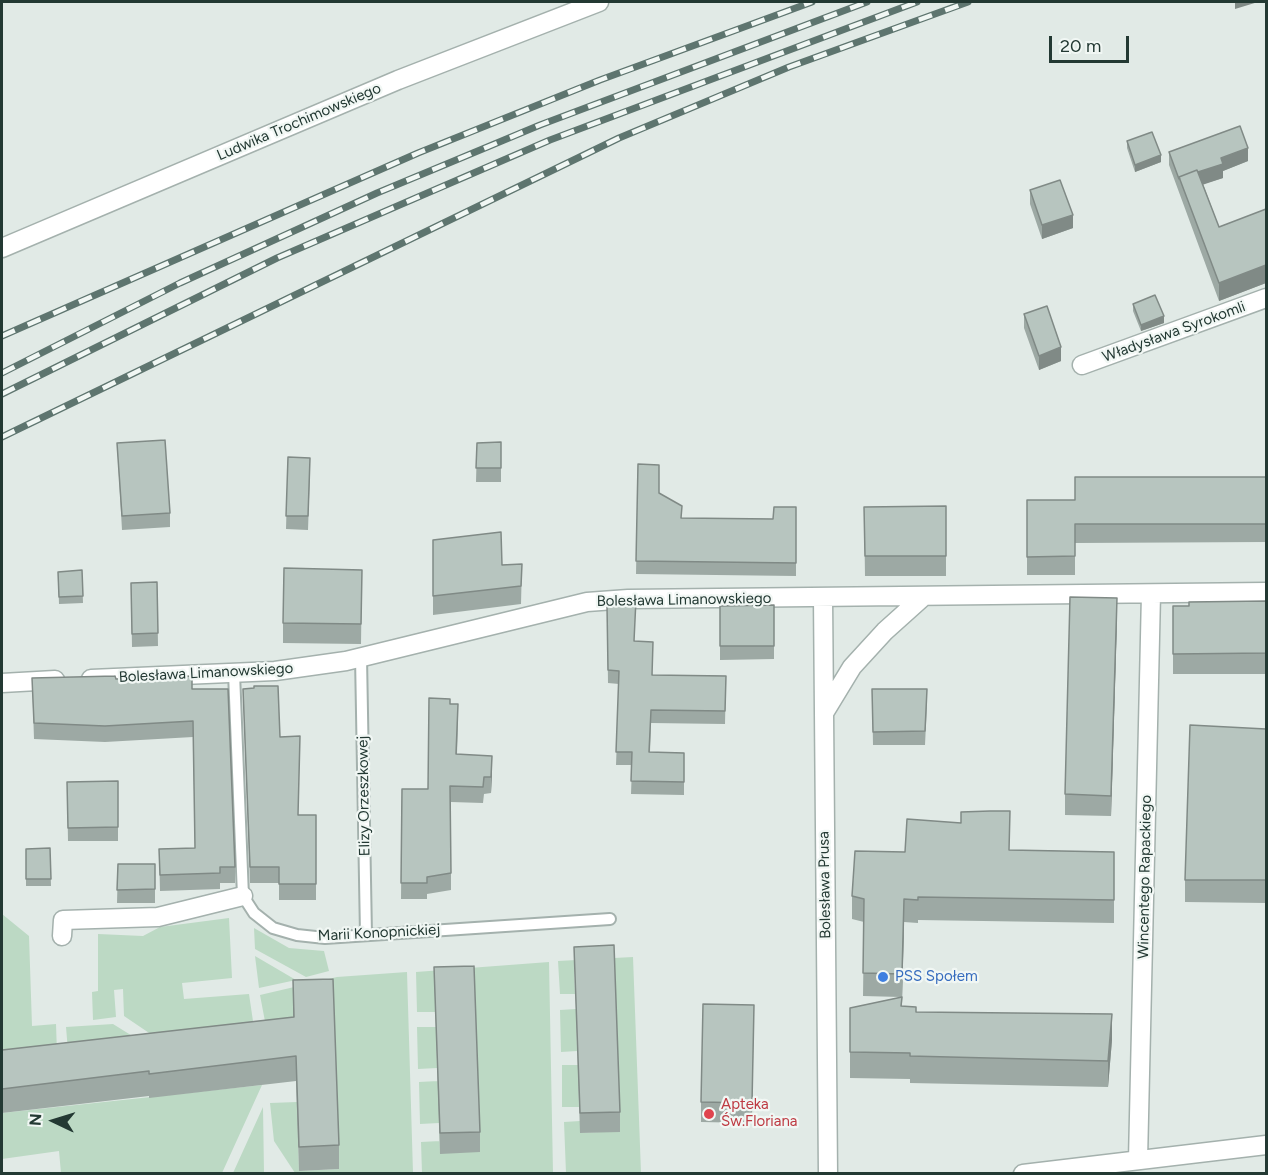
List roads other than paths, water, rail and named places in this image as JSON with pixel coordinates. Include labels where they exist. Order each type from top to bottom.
[{"type":"street","name":"Ludwika Trochimowskiego","points":[[2,248],[399,80],[599,2]]},
{"type":"street","name":"Władysława Syrokomli","points":[[1082,365],[1266,298]]},
{"type":"street","name":"Bolesława Limanowskiego","points":[[2,683],[274,671],[361,657],[587,602],[628,599],[1266,592]]},
{"type":"street","name":"Wincentego Rapackiego","points":[[1138,1160],[1151,594]]},
{"type":"street","points":[[824,713],[852,667],[924,596]]},
{"type":"street","name":"Bolesława Prusa","points":[[823,597],[828,1173]]},
{"type":"street","points":[[62,936],[63,920],[158,917],[243,896]]},
{"type":"street","points":[[1023,1173],[1266,1145]]},
{"type":"lane","name":"Elizy Orzeszkowej","points":[[361,657],[366,935]]},
{"type":"lane","points":[[234,673],[243,896]]},
{"type":"lane","name":"Marii Konopnickiej","points":[[243,896],[254,914],[273,928],[297,935],[325,938],[610,919]]},
{"type":"railway","points":[[2,336],[418,153],[600,80],[812,2]]},
{"type":"railway","points":[[2,373],[180,283],[377,193],[540,125],[867,2]]},
{"type":"railway","points":[[2,394],[277,258],[550,140],[917,2]]},
{"type":"railway","points":[[2,437],[619,138],[789,67],[968,2]]},
{"type":"place","name":"PSS Społem","points":[[883,977]]},
{"type":"place","name":"Apteka Św.Floriana","points":[[709,1114]]}]
